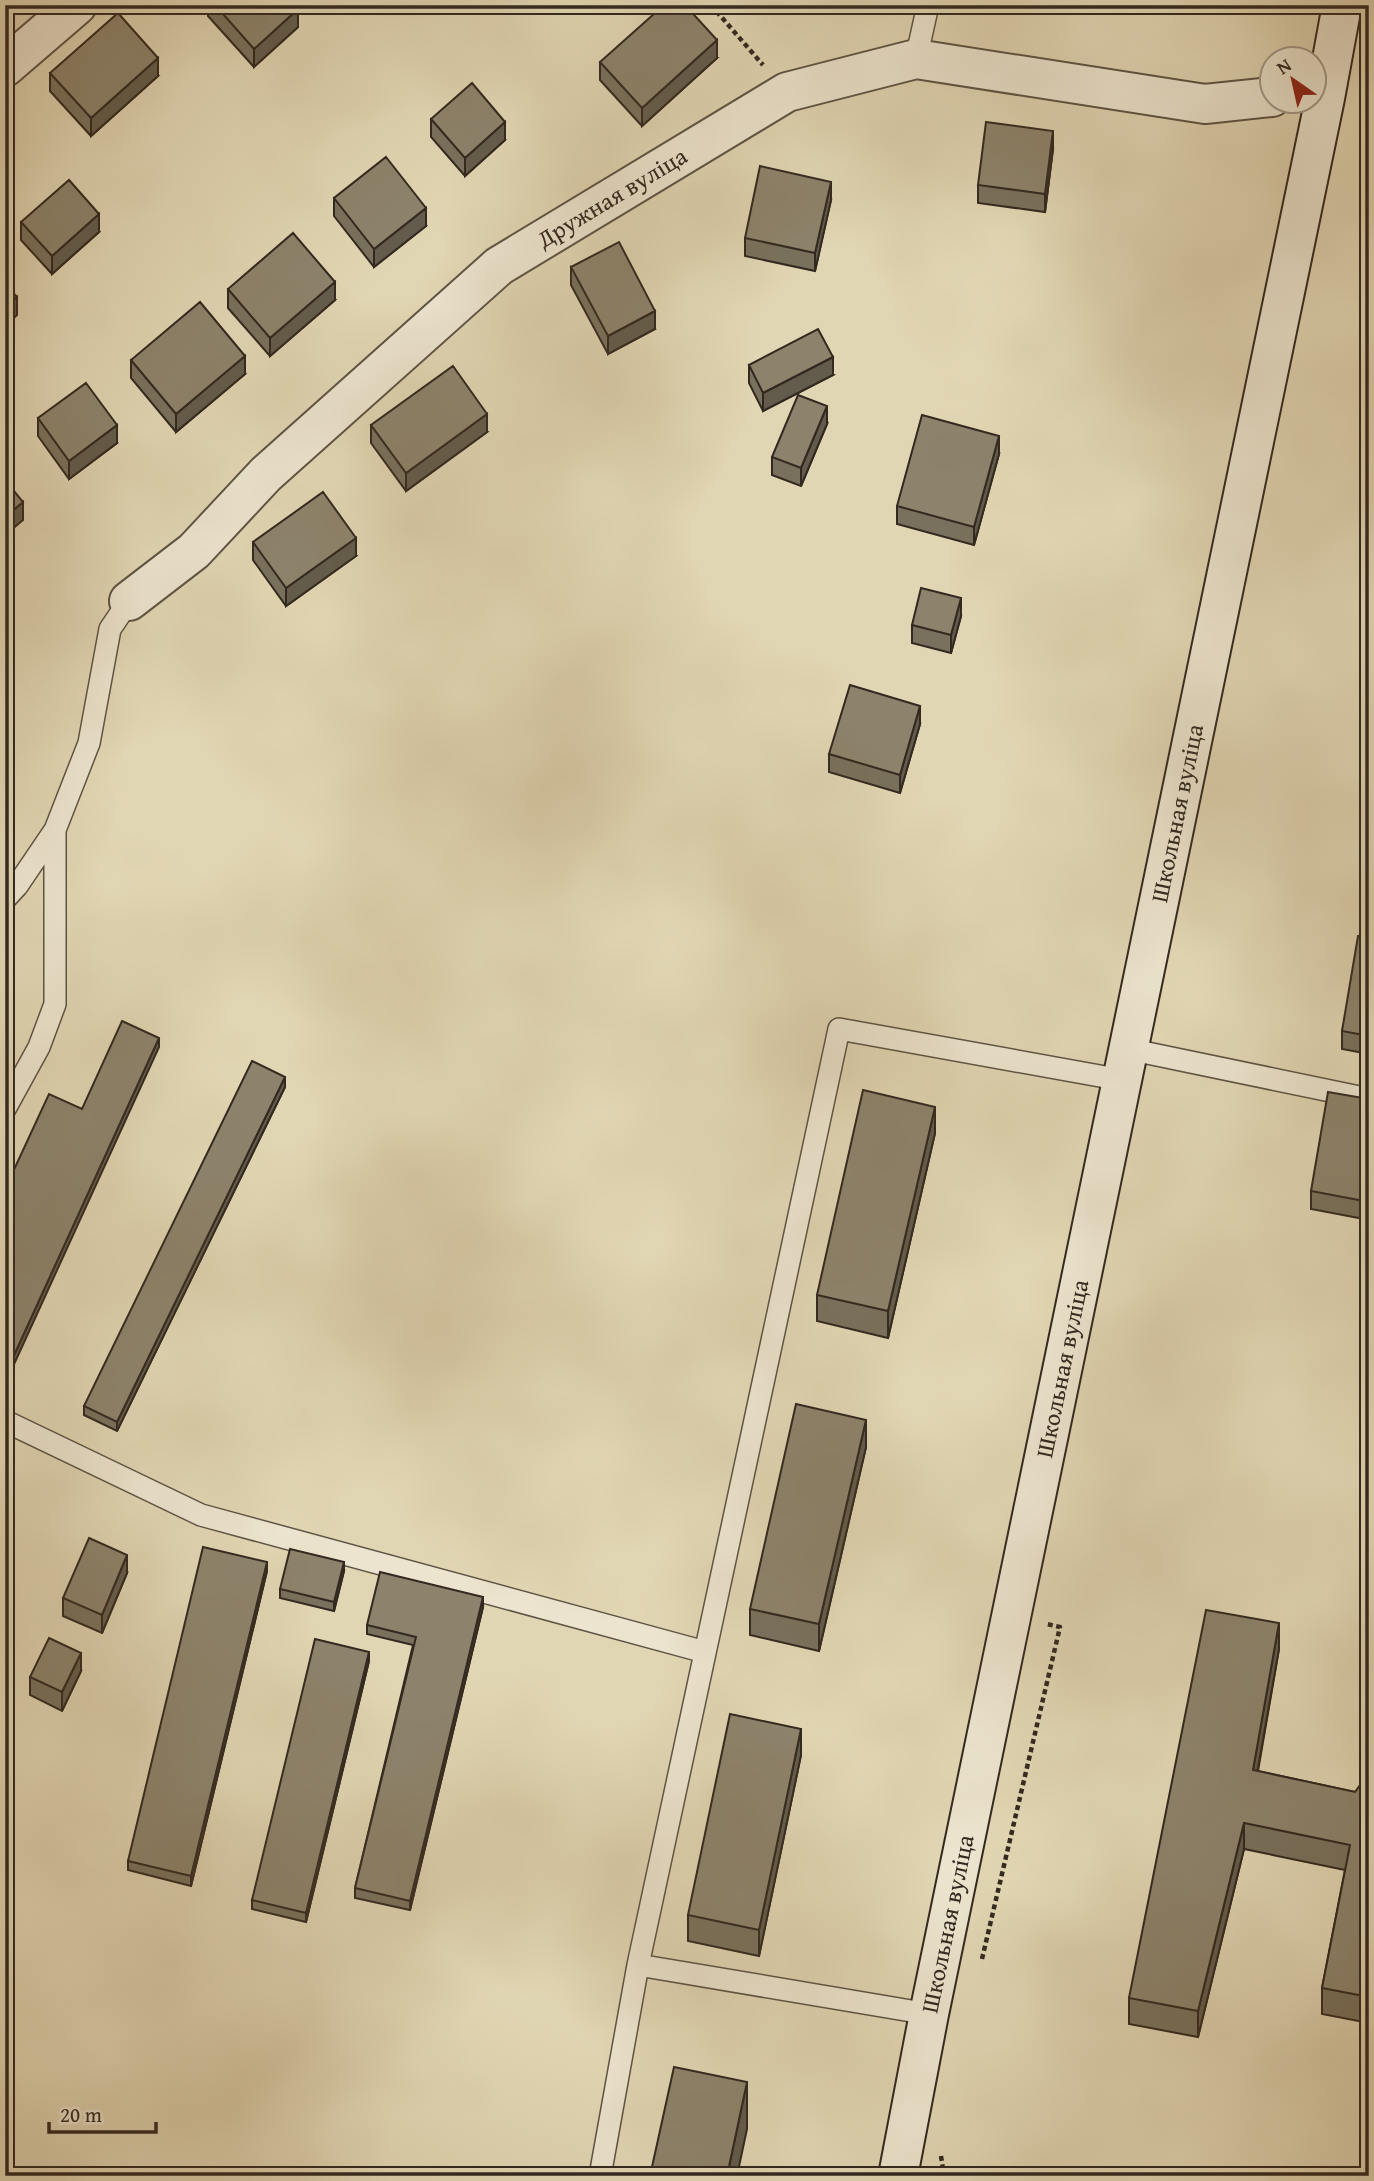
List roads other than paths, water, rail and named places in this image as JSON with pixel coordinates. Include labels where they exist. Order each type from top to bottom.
[{"type":"street","points":[[5,66],[77,5]]},
{"type":"street","name":"Школьная вуліца","points":[[1328,64],[1342,5]]},
{"type":"street","name":"Дружная вуліца","points":[[129,601],[194,551],[266,474],[499,266],[787,92],[916,59],[1205,104],[1258,98]]},
{"type":"street","name":"Школьная вуліца","points":[[898,2176],[929,2014],[1307,182],[1317,116]]},
{"type":"lane","points":[[916,59],[928,5]]},
{"type":"lane","points":[[5,899],[55,830],[89,743],[110,629],[129,601]]},
{"type":"lane","points":[[5,1109],[39,1046],[55,1004],[55,830]]},
{"type":"lane","points":[[600,2176],[638,1965],[839,1029],[1125,1064],[1369,1099]]},
{"type":"lane","points":[[5,1420],[201,1515],[705,1652]]},
{"type":"lane","points":[[638,1965],[929,2014]]}]
